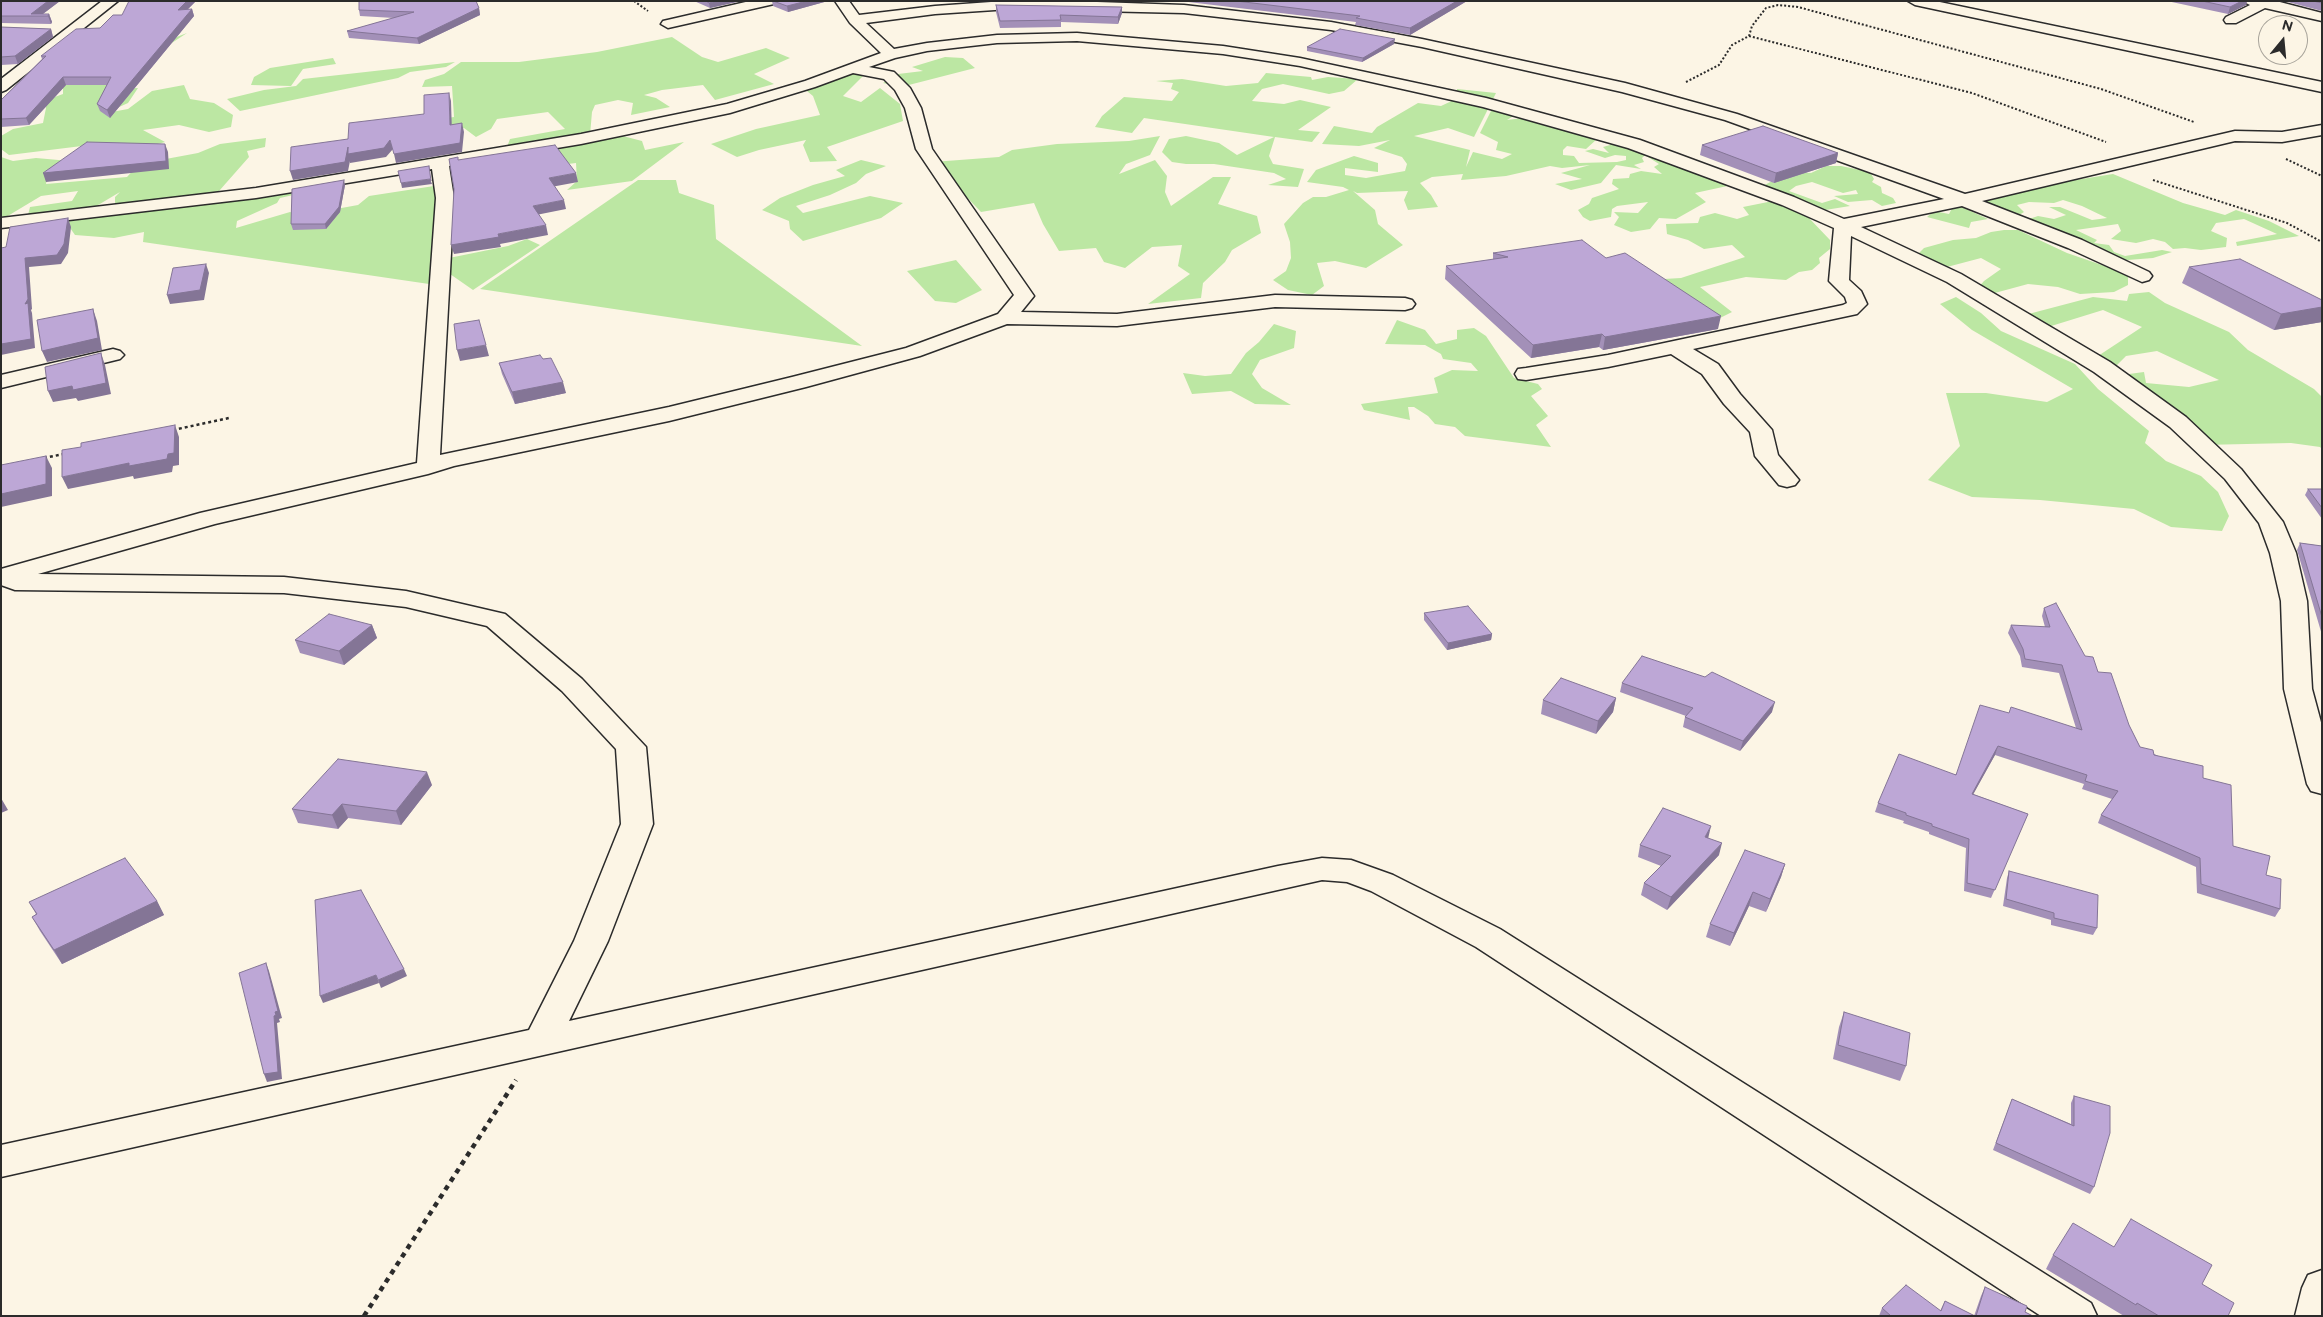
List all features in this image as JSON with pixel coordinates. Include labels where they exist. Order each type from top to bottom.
[{"type":"street","points":[[668,24],[770,1]]},
{"type":"street","points":[[842,1],[855,20],[891,54]]},
{"type":"street","points":[[1914,1],[2322,87]]},
{"type":"street","points":[[2249,1],[2267,3],[2322,17]]},
{"type":"street","points":[[1,87],[110,2],[127,2]]},
{"type":"street","points":[[2231,20],[2267,3]]},
{"type":"street","points":[[855,20],[935,10],[1010,5],[1098,6],[1194,10],[1337,27],[1422,43],[1656,97],[1731,117],[1964,200],[2075,244],[2142,276]]},
{"type":"street","points":[[49,29],[75,30]]},
{"type":"street","points":[[1,223],[256,193],[440,163],[681,120],[769,97],[891,54],[958,43],[1058,36],[1163,43],[1300,62],[1486,103],[1634,144],[1780,198],[1843,225],[1954,278],[2102,368],[2178,422],[2233,474],[2271,522],[2283,554],[2294,601],[2298,690],[2322,784]]},
{"type":"street","points":[[852,69],[889,75],[902,88],[912,108],[924,149],[1024,296],[1005,318]]},
{"type":"street","points":[[1843,225],[1964,200],[2235,136],[2282,137],[2322,130]]},
{"type":"street","points":[[428,467],[445,198],[440,163]]},
{"type":"street","points":[[1526,374],[1674,348],[1850,310],[1857,304],[1854,295],[1840,281],[1843,225]]},
{"type":"street","points":[[1,577],[209,518],[428,467],[448,460],[669,414],[798,382],[913,352],[1005,318],[1116,320],[1274,301],[1405,304]]},
{"type":"street","points":[[1674,348],[1710,369],[1732,399],[1761,430],[1767,456],[1787,480]]},
{"type":"street","points":[[1,382],[113,355]]},
{"type":"street","points":[[1,582],[284,585],[406,599],[496,620],[572,686],[631,747],[637,824],[591,941],[541,1041]]},
{"type":"street","points":[[1,1161],[1278,876],[1322,869],[1351,871],[1382,882],[1488,938],[2076,1316]]},
{"type":"street","points":[[2316,1316],[2322,1288]]},
{"type":"path","points":[[1749,36],[1752,26],[1766,8],[1778,5],[1798,7],[2101,89],[2235,136],[2322,176]]},
{"type":"path","points":[[1656,97],[1719,65],[1732,45],[1749,36],[1972,93],[2146,157]]},
{"type":"path","points":[[2110,165],[2287,223],[2322,242]]},
{"type":"path","points":[[172,431],[229,418]]},
{"type":"path","points":[[39,459],[68,453]]},
{"type":"path","points":[[364,1316],[541,1041]]},
{"type":"green space","points":[[187,33],[155,54],[115,89],[138,88],[128,103],[106,113],[128,109],[152,91],[184,85],[190,99],[214,103],[233,115],[231,127],[209,132],[179,125],[143,130],[165,142],[136,150],[90,145],[9,155],[1,149],[1,136],[13,129],[43,123],[46,108],[45,105],[38,103],[63,94],[63,88],[47,87]]},
{"type":"green space","points":[[672,37],[702,57],[718,62],[766,48],[790,58],[754,74],[774,84],[715,100],[703,85],[662,90],[644,95],[656,98],[670,107],[631,115],[633,103],[618,100],[595,105],[592,112],[590,135],[615,134],[642,141],[645,150],[684,142],[632,181],[567,190],[577,181],[576,163],[519,170],[505,152],[510,139],[565,129],[548,112],[497,119],[491,129],[476,137],[464,128],[411,132],[411,123],[454,117],[452,86],[422,87],[425,80],[444,74],[461,62],[519,62],[597,52]]},
{"type":"green space","points":[[945,57],[963,58],[975,68],[901,87],[883,83],[898,74],[923,71],[912,67]]},
{"type":"green space","points":[[333,58],[336,64],[303,69],[291,86],[251,85],[254,77],[270,68]]},
{"type":"green space","points":[[455,62],[446,67],[410,72],[398,78],[240,111],[227,99],[264,90],[296,86],[303,79]]},
{"type":"green space","points":[[863,71],[864,75],[843,96],[861,102],[880,88],[900,104],[903,121],[827,147],[837,161],[810,162],[803,145],[806,140],[759,150],[737,157],[711,144],[756,129],[820,115],[813,96],[802,87]]},
{"type":"green space","points":[[1266,73],[1311,77],[1312,80],[1328,77],[1358,79],[1344,91],[1329,94],[1283,84],[1262,89],[1252,101],[1284,104],[1300,100],[1331,107],[1298,130],[1320,132],[1312,142],[1275,137],[1269,156],[1273,164],[1304,169],[1298,187],[1268,185],[1286,179],[1274,173],[1214,164],[1172,162],[1162,152],[1169,139],[1186,136],[1219,143],[1237,155],[1274,137],[1144,118],[1132,133],[1095,127],[1102,116],[1124,97],[1172,101],[1179,92],[1171,89],[1173,83],[1156,81],[1182,79],[1226,86],[1258,83]]},
{"type":"green space","points":[[1457,89],[1496,93],[1474,137],[1448,128],[1414,136],[1470,150],[1466,167],[1473,152],[1502,159],[1512,154],[1496,150],[1498,142],[1480,133],[1492,109],[1515,115],[1507,120],[1523,118],[1597,139],[1586,149],[1567,146],[1563,150],[1563,155],[1574,156],[1579,163],[1626,160],[1626,156],[1615,155],[1605,158],[1585,151],[1593,149],[1609,153],[1603,147],[1610,145],[1611,142],[1647,153],[1642,158],[1644,162],[1634,165],[1641,169],[1616,165],[1601,183],[1571,190],[1555,184],[1582,179],[1561,173],[1590,165],[1562,168],[1550,166],[1506,176],[1461,180],[1463,174],[1432,177],[1420,183],[1431,195],[1438,207],[1408,210],[1404,200],[1408,191],[1357,193],[1353,191],[1375,210],[1378,224],[1403,245],[1366,268],[1335,261],[1317,263],[1324,286],[1312,295],[1288,290],[1273,280],[1286,271],[1291,258],[1290,242],[1284,224],[1303,203],[1313,197],[1326,197],[1349,190],[1343,187],[1307,182],[1316,170],[1354,156],[1378,163],[1378,172],[1345,168],[1345,175],[1366,178],[1405,171],[1407,164],[1402,157],[1374,148],[1390,140],[1359,146],[1322,144],[1334,126],[1372,133],[1377,127],[1418,103],[1441,106],[1456,99]]},
{"type":"green space","points":[[1160,136],[1150,155],[1126,164],[1119,174],[1155,160],[1167,176],[1165,192],[1171,206],[1213,177],[1231,177],[1218,204],[1257,216],[1261,233],[1232,250],[1225,262],[1203,283],[1201,298],[1148,304],[1190,274],[1178,266],[1182,245],[1152,247],[1125,268],[1104,262],[1096,248],[1059,251],[1043,224],[1034,203],[981,212],[933,162],[999,157],[1012,150],[1057,144],[1129,141]]},
{"type":"green space","points":[[266,138],[265,147],[247,151],[249,157],[212,199],[115,209],[115,197],[120,192],[83,214],[27,219],[30,207],[72,201],[78,191],[41,196],[1,220],[1,157],[13,161],[36,158],[81,162],[47,178],[46,184],[127,177],[139,164],[198,153],[220,144]]},
{"type":"green space","points":[[1648,157],[1657,157],[1732,185],[1695,193],[1706,202],[1676,219],[1659,218],[1650,229],[1631,232],[1614,225],[1619,217],[1614,212],[1638,213],[1648,202],[1617,206],[1612,209],[1611,217],[1590,221],[1583,217],[1578,210],[1589,204],[1592,198],[1619,189],[1612,184],[1613,179],[1629,178],[1630,174],[1641,171],[1662,174],[1654,167],[1659,164]]},
{"type":"green space","points":[[861,160],[886,166],[866,174],[856,183],[830,195],[796,206],[803,213],[870,196],[903,203],[881,218],[803,241],[790,229],[789,221],[762,210],[780,198],[813,185],[845,176],[836,170]]},
{"type":"green space","points":[[1826,166],[1841,166],[1870,172],[1874,179],[1872,182],[1881,187],[1882,193],[1893,198],[1896,203],[1882,206],[1872,200],[1848,202],[1834,196],[1858,194],[1856,190],[1843,193],[1812,182],[1796,186],[1789,191],[1822,203],[1835,199],[1850,206],[1819,211],[1757,189],[1782,176],[1795,172],[1811,173]]},
{"type":"green space","points":[[2113,174],[2183,203],[2225,215],[2236,210],[2269,221],[2299,236],[2237,246],[2236,242],[2277,234],[2244,219],[2216,223],[2211,231],[2227,238],[2226,247],[2201,250],[2173,249],[2165,242],[2153,239],[2136,243],[2111,239],[2121,231],[2118,224],[2076,230],[2097,240],[2094,243],[2109,245],[2114,252],[2125,256],[2162,250],[2172,252],[2153,258],[2115,261],[2023,221],[2038,216],[2054,219],[2066,215],[2049,207],[2060,207],[2092,220],[2107,218],[2082,206],[2063,200],[2054,203],[2029,202],[2017,205],[2024,212],[2011,220],[1979,203],[1988,194]]},
{"type":"green space","points":[[638,180],[676,180],[679,193],[714,205],[716,239],[862,346],[480,289]]},
{"type":"green space","points":[[333,186],[280,198],[277,203],[237,221],[236,228],[290,212],[303,215],[358,205],[369,196],[434,186],[436,210],[429,284],[143,242],[144,232],[114,238],[75,235],[66,222],[162,206]]},
{"type":"green space","points":[[1944,199],[1988,219],[1971,222],[1969,228],[1927,217],[1934,211],[1949,214],[1952,208],[1939,201]]},
{"type":"green space","points":[[1773,201],[1796,208],[1808,217],[1830,240],[1830,249],[1819,258],[1820,263],[1812,270],[1799,272],[1786,280],[1746,277],[1700,287],[1732,312],[1714,321],[1665,290],[1664,279],[1681,278],[1745,257],[1732,245],[1704,249],[1688,240],[1667,234],[1666,224],[1698,223],[1700,217],[1715,213],[1737,219],[1749,215],[1743,207]]},
{"type":"green space","points":[[2018,230],[2067,253],[2128,274],[2128,285],[2114,292],[2080,294],[2058,287],[2028,284],[1991,294],[1978,288],[1984,281],[2001,269],[1981,258],[1947,267],[1917,255],[1924,248],[1953,240],[1976,238],[1991,232]]},
{"type":"green space","points":[[527,239],[540,245],[473,290],[450,274],[449,258],[508,246]]},
{"type":"green space","points":[[956,260],[982,290],[956,303],[935,301],[907,271]]},
{"type":"green space","points":[[2149,292],[2165,303],[2229,332],[2248,350],[2314,389],[2322,397],[2322,449],[2320,447],[2291,443],[2202,445],[2114,376],[2144,372],[2146,383],[2189,387],[2219,380],[2157,351],[2126,356],[2116,366],[2102,367],[2098,356],[2142,327],[2103,310],[2048,327],[2017,317],[2093,297],[2127,301],[2129,294]]},
{"type":"green space","points":[[1956,297],[1981,313],[2001,331],[2075,364],[2098,389],[2149,431],[2145,443],[2166,461],[2201,476],[2218,492],[2229,516],[2222,531],[2171,527],[2134,509],[2040,500],[1972,497],[1928,480],[1960,446],[1946,393],[1986,393],[2047,402],[2073,389],[1972,330],[1940,304]]},
{"type":"green space","points":[[1397,320],[1425,330],[1436,344],[1457,339],[1457,330],[1474,328],[1486,336],[1514,378],[1538,384],[1542,389],[1531,396],[1548,416],[1536,425],[1551,447],[1465,436],[1455,427],[1435,424],[1428,416],[1414,407],[1408,407],[1410,420],[1364,410],[1361,404],[1438,393],[1434,378],[1452,370],[1478,371],[1471,363],[1443,359],[1441,354],[1425,345],[1385,344]]},
{"type":"green space","points":[[1274,324],[1296,331],[1294,348],[1260,360],[1252,374],[1262,388],[1291,405],[1255,404],[1231,391],[1192,394],[1183,373],[1205,376],[1231,374],[1246,353],[1259,342]]},
{"type":"building","points":[[1,1],[48,1],[31,14],[49,14],[48,16],[1,16]]},
{"type":"building","points":[[129,1],[187,1],[178,10],[192,9],[107,110],[97,104],[111,77],[63,77],[26,118],[1,119],[1,100],[46,56],[41,56],[76,29],[100,28],[113,15],[122,15]]},
{"type":"building","points":[[359,1],[476,1],[479,8],[417,38],[347,31],[414,12],[359,10]]},
{"type":"building","points":[[773,1],[807,1],[787,6]]},
{"type":"building","points":[[1236,1],[1457,1],[1410,28],[1356,18],[1360,16]]},
{"type":"building","points":[[2202,1],[2242,1],[2230,7]]},
{"type":"building","points":[[996,5],[1122,7],[1118,17],[1060,15],[1061,20],[1000,21]]},
{"type":"building","points":[[1,27],[51,29],[15,56],[1,57]]},
{"type":"building","points":[[1340,29],[1395,39],[1363,58],[1307,47]]},
{"type":"building","points":[[449,93],[450,125],[462,123],[460,143],[394,154],[390,140],[384,148],[348,154],[348,147],[345,162],[290,171],[291,147],[348,139],[349,123],[424,114],[424,95]]},
{"type":"building","points":[[1763,126],[1838,153],[1776,173],[1702,145]]},
{"type":"building","points":[[87,142],[165,144],[166,161],[43,173]]},
{"type":"building","points":[[555,145],[576,173],[549,178],[564,200],[533,206],[546,225],[498,234],[499,237],[451,245],[454,189],[449,159],[458,157],[458,160]]},
{"type":"building","points":[[429,166],[431,181],[430,179],[401,183],[398,171]]},
{"type":"building","points":[[344,180],[339,207],[325,224],[291,224],[292,189]]},
{"type":"building","points":[[68,218],[64,244],[57,255],[25,258],[28,299],[25,304],[28,303],[31,339],[1,344],[1,248],[6,247],[10,227]]},
{"type":"building","points":[[1582,240],[1606,258],[1625,253],[1721,316],[1605,337],[1602,334],[1533,345],[1446,266],[1508,257],[1493,253]]},
{"type":"building","points":[[2240,259],[2322,300],[2322,307],[2281,314],[2189,267]]},
{"type":"building","points":[[206,264],[200,290],[167,295],[173,268]]},
{"type":"building","points":[[93,309],[98,338],[42,351],[37,320]]},
{"type":"building","points":[[479,320],[486,345],[457,350],[454,324]]},
{"type":"building","points":[[101,353],[106,383],[73,390],[72,386],[48,391],[45,367]]},
{"type":"building","points":[[540,355],[543,359],[551,358],[563,382],[512,392],[499,363]]},
{"type":"building","points":[[175,425],[174,453],[168,454],[167,459],[129,466],[129,463],[62,477],[62,450],[81,447],[81,443]]},
{"type":"building","points":[[46,456],[46,484],[1,494],[1,465]]},
{"type":"building","points":[[2308,489],[2322,489],[2322,508]]},
{"type":"building","points":[[2300,543],[2322,546],[2322,617]]},
{"type":"building","points":[[2056,603],[2085,656],[2093,657],[2098,672],[2111,673],[2129,725],[2140,747],[2153,750],[2154,755],[2203,766],[2203,778],[2231,785],[2233,846],[2270,856],[2266,875],[2281,879],[2280,909],[2201,884],[2200,858],[2101,815],[2118,791],[2085,781],[2087,775],[1998,746],[1972,794],[2028,814],[1995,890],[1967,883],[1969,839],[1932,826],[1932,824],[1878,803],[1899,754],[1956,775],[1980,705],[2009,713],[2011,707],[2082,730],[2062,665],[2025,659],[2023,649],[2011,625],[2050,627],[2044,608]]},
{"type":"building","points":[[1468,606],[1492,634],[1448,643],[1424,613]]},
{"type":"building","points":[[329,614],[372,625],[339,651],[295,640]]},
{"type":"building","points":[[1642,656],[1705,677],[1712,672],[1775,702],[1743,741],[1685,717],[1693,708],[1622,683]]},
{"type":"building","points":[[1561,678],[1616,698],[1598,721],[1543,700]]},
{"type":"building","points":[[338,759],[427,772],[396,811],[342,804],[332,815],[292,809]]},
{"type":"building","points":[[1663,808],[1711,826],[1705,837],[1722,843],[1671,897],[1644,883],[1671,856],[1640,845]]},
{"type":"building","points":[[1745,850],[1785,864],[1770,899],[1753,892],[1734,933],[1710,924]]},
{"type":"building","points":[[125,858],[157,901],[54,950],[32,917],[37,914],[29,902]]},
{"type":"building","points":[[2009,871],[2098,895],[2097,928],[2054,918],[2054,913],[2006,899]]},
{"type":"building","points":[[361,890],[404,969],[378,980],[376,975],[320,996],[315,900]]},
{"type":"building","points":[[266,963],[278,1011],[275,1012],[276,1015],[274,1016],[278,1072],[264,1074],[239,973]]},
{"type":"building","points":[[1844,1012],[1910,1033],[1906,1066],[1838,1045]]},
{"type":"building","points":[[2074,1096],[2110,1106],[2110,1133],[2094,1187],[1996,1143],[2012,1099],[2074,1126]]},
{"type":"building","points":[[2131,1219],[2212,1265],[2202,1284],[2234,1303],[2228,1316],[2159,1316],[2137,1303],[2136,1305],[2053,1255],[2073,1223],[2114,1247]]},
{"type":"building","points":[[1906,1285],[1941,1311],[1945,1301],[1975,1316],[1891,1316],[1882,1308]]},
{"type":"building","points":[[1985,1287],[2027,1306],[2025,1312],[2033,1316],[1976,1316]]}]
